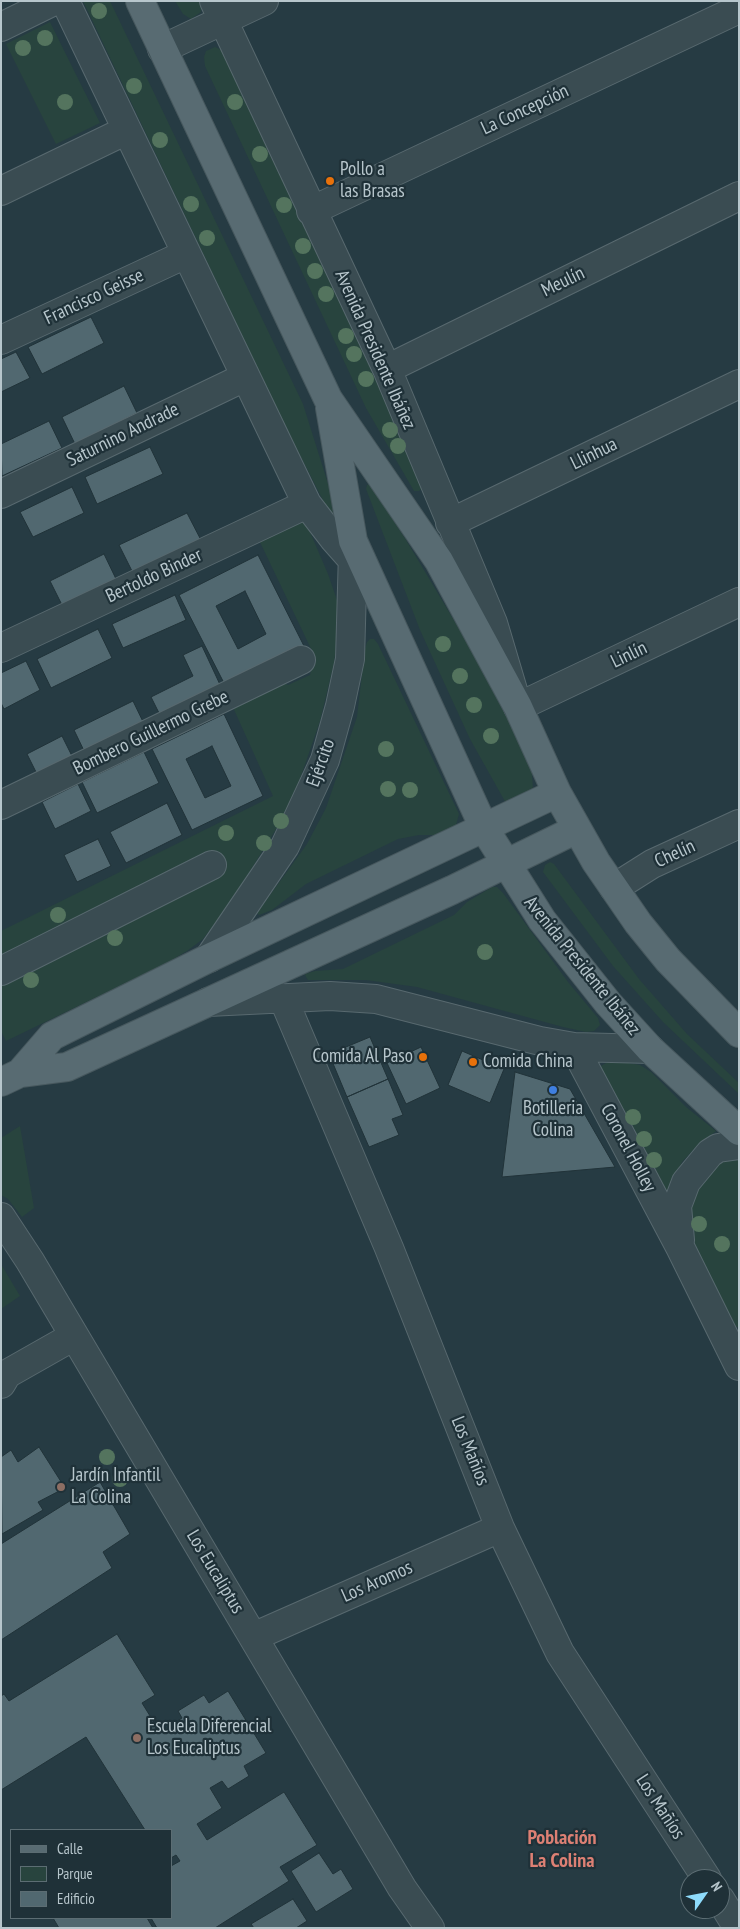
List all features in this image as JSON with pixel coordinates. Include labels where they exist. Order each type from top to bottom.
[{"type":"main road","name":"Avenida Presidente Ibáñez","points":[[140,1],[328,399],[439,561],[518,707],[557,793],[577,829],[614,888],[668,960],[702,998],[739,1033]]},
{"type":"main road","name":"Avenida Presidente Ibáñez","points":[[328,399],[353,551],[374,583],[484,828],[563,948],[650,1049],[739,1131]]},
{"type":"main road","name":"Ejército","points":[[11,1077],[52,1036],[209,958],[557,793]]},
{"type":"main road","name":"Ejército","points":[[11,1077],[67,1067],[506,864],[577,829]]},
{"type":"street","points":[[1,26],[54,1]]},
{"type":"street","name":"Avenida Presidente Ibáñez","points":[[65,1],[307,504],[353,551]]},
{"type":"street","points":[[162,50],[219,11],[264,1]]},
{"type":"street","name":"La Concepción","points":[[311,211],[739,9]]},
{"type":"street","name":"Avenida Presidente Ibáñez","points":[[219,11],[311,211],[387,369],[450,524],[493,623],[518,707]]},
{"type":"street","points":[[1,191],[127,130]]},
{"type":"street","name":"Meulín","points":[[387,369],[739,196]]},
{"type":"street","name":"Francisco Geisse","points":[[1,340],[186,254]]},
{"type":"street","name":"Saturnino Andrade","points":[[1,494],[245,377]]},
{"type":"street","name":"Llinhua","points":[[450,524],[739,384]]},
{"type":"street","name":"Bertoldo Binder","points":[[1,648],[307,504]]},
{"type":"street","name":"Ejército","points":[[209,958],[285,846],[325,760],[340,706],[350,659],[353,551]]},
{"type":"street","name":"Linlín","points":[[518,707],[739,602]]},
{"type":"street","name":"Bombero Guillermo Grebe","points":[[1,805],[301,660]]},
{"type":"street","name":"Chelín","points":[[614,888],[652,864],[739,824]]},
{"type":"street","points":[[1,971],[212,865]]},
{"type":"street","name":"Ejército","points":[[204,1002],[330,996],[376,999],[540,1041],[574,1047],[650,1049]]},
{"type":"street","name":"Los Mañíos","points":[[283,998],[390,1248],[500,1528],[560,1653],[700,1869]]},
{"type":"street","name":"Coronel Holley","points":[[574,1047],[681,1249],[739,1366]]},
{"type":"street","name":"Coronel Holley","points":[[681,1249],[678,1206],[686,1182],[710,1153],[718,1148],[739,1145]]},
{"type":"street","name":"Los Eucaliptus","points":[[1,1217],[10,1228],[402,1888],[430,1928]]},
{"type":"street","points":[[1,1384],[7,1374],[74,1336]]},
{"type":"street","name":"Los Aromos","points":[[254,1637],[500,1528]]},
{"type":"street","points":[[730,1915],[738,1928]]},
{"type":"green space","points":[[83,1],[110,1],[303,404],[335,506],[335,517],[331,516],[284,424]]},
{"type":"green space","points":[[175,1],[200,1],[201,12],[191,19],[183,14]]},
{"type":"green space","points":[[50,22],[100,123],[56,144],[6,44]]},
{"type":"green space","points":[[215,47],[224,51],[397,420],[423,487],[419,491],[414,491],[366,408],[205,66],[204,57],[206,51]]},
{"type":"green space","points":[[370,484],[470,647],[528,758],[532,772],[533,791],[507,805],[470,739],[420,630],[366,489],[367,485]]},
{"type":"green space","points":[[304,518],[338,603],[338,632],[334,663],[320,721],[300,779],[283,818],[227,908],[203,939],[165,964],[6,1041],[1,1031],[1,931],[273,796],[231,703],[276,679],[288,685],[310,675],[314,655],[259,540]]},
{"type":"green space","points":[[370,639],[374,639],[378,644],[459,814],[456,825],[437,835],[419,835],[398,839],[306,884],[272,910],[259,915],[257,913],[307,844],[326,808],[357,717],[365,649]]},
{"type":"green space","points":[[550,862],[554,864],[639,979],[687,1034],[739,1083],[739,1094],[663,1022],[613,966],[543,872],[545,865]]},
{"type":"green space","points":[[492,887],[497,887],[503,893],[568,982],[598,1018],[600,1025],[594,1031],[586,1032],[563,1027],[417,987],[366,980],[308,980],[306,977],[305,974],[315,971],[343,969],[454,915],[467,902]]},
{"type":"green space","points":[[611,1060],[640,1065],[651,1072],[686,1107],[716,1131],[696,1147],[682,1162],[666,1194],[601,1071],[601,1066]]},
{"type":"green space","points":[[20,1126],[34,1208],[22,1217],[8,1199],[1,1195],[1,1138]]},
{"type":"green space","points":[[739,1155],[739,1327],[736,1327],[684,1225],[687,1205],[712,1161]]},
{"type":"green space","points":[[1,1264],[20,1296],[1,1309]]},
{"type":"building","points":[[91,317],[104,343],[42,374],[28,347]]},
{"type":"building","points":[[16,352],[30,378],[1,392],[1,359]]},
{"type":"building","points":[[124,386],[137,413],[75,444],[62,417]]},
{"type":"building","points":[[49,421],[62,448],[2,476],[1,444]]},
{"type":"building","points":[[150,447],[163,474],[97,504],[85,477]]},
{"type":"building","points":[[72,487],[84,513],[33,537],[20,512]]},
{"type":"building","points":[[187,513],[202,542],[134,575],[119,545]]},
{"type":"building","points":[[104,554],[117,581],[63,607],[50,581]]},
{"type":"building","points":[[258,555],[304,646],[225,685],[179,595]],"holes":[[[245,591],[266,634],[238,649],[216,606]]]},
{"type":"building","points":[[175,595],[186,620],[123,648],[112,624]]},
{"type":"building","points":[[98,629],[112,658],[51,688],[37,659]]},
{"type":"building","points":[[202,646],[223,691],[163,721],[151,697],[193,676],[183,655]]},
{"type":"building","points":[[26,661],[40,690],[4,709],[1,703],[1,673]]},
{"type":"building","points":[[133,701],[147,730],[88,759],[74,730]]},
{"type":"building","points":[[224,714],[263,796],[192,830],[152,749]],"holes":[[[212,746],[231,786],[205,798],[186,759]]]},
{"type":"building","points":[[62,736],[75,762],[40,780],[27,754]]},
{"type":"building","points":[[144,752],[159,783],[97,813],[82,782]]},
{"type":"building","points":[[78,784],[91,811],[55,829],[42,802]]},
{"type":"building","points":[[167,803],[182,835],[126,863],[110,832]]},
{"type":"building","points":[[98,839],[111,866],[77,882],[64,855]]},
{"type":"building","points":[[370,1037],[388,1079],[347,1097],[329,1054]]},
{"type":"building","points":[[421,1047],[440,1088],[406,1104],[387,1063]]},
{"type":"building","points":[[462,1051],[504,1069],[490,1103],[448,1085]]},
{"type":"building","points":[[515,1072],[570,1089],[615,1167],[502,1177]]},
{"type":"building","points":[[388,1079],[403,1115],[392,1119],[399,1135],[369,1147],[347,1097]]},
{"type":"building","points":[[39,1447],[65,1488],[38,1502],[43,1510],[2,1534],[1,1457],[11,1450],[18,1462]]},
{"type":"building","points":[[100,1482],[130,1534],[103,1552],[112,1568],[1,1640],[1,1544]]},
{"type":"building","points":[[117,1634],[155,1695],[142,1703],[160,1732],[182,1718],[178,1711],[204,1695],[209,1703],[228,1691],[266,1753],[244,1766],[249,1776],[228,1789],[222,1781],[210,1788],[222,1808],[197,1824],[207,1840],[284,1792],[317,1845],[280,1867],[289,1881],[215,1928],[157,1928],[152,1919],[172,1919],[172,1865],[180,1861],[176,1855],[172,1857],[172,1829],[144,1829],[86,1737],[1,1790],[1,1696],[4,1694],[9,1701]]},
{"type":"building","points":[[319,1853],[333,1874],[341,1869],[353,1889],[316,1912],[291,1871]]},
{"type":"building","points":[[293,1899],[307,1921],[296,1928],[254,1928],[251,1924]]},
{"type":"building","points":[[54,1919],[148,1919],[153,1928],[59,1928]]},
{"type":"place","name":"Pollo a las Brasas","points":[[330,181]]},
{"type":"place","name":"Comida Al Paso","points":[[423,1057]]},
{"type":"place","name":"Comida China","points":[[473,1062]]},
{"type":"place","name":"Botilleria Colina","points":[[553,1090]]},
{"type":"place","name":"Jardín Infantil La Colina","points":[[61,1487]]},
{"type":"place","name":"Escuela Diferencial Los Eucaliptus","points":[[137,1738]]},
{"type":"district","name":"Población La Colina","points":[[562,1850]]}]
